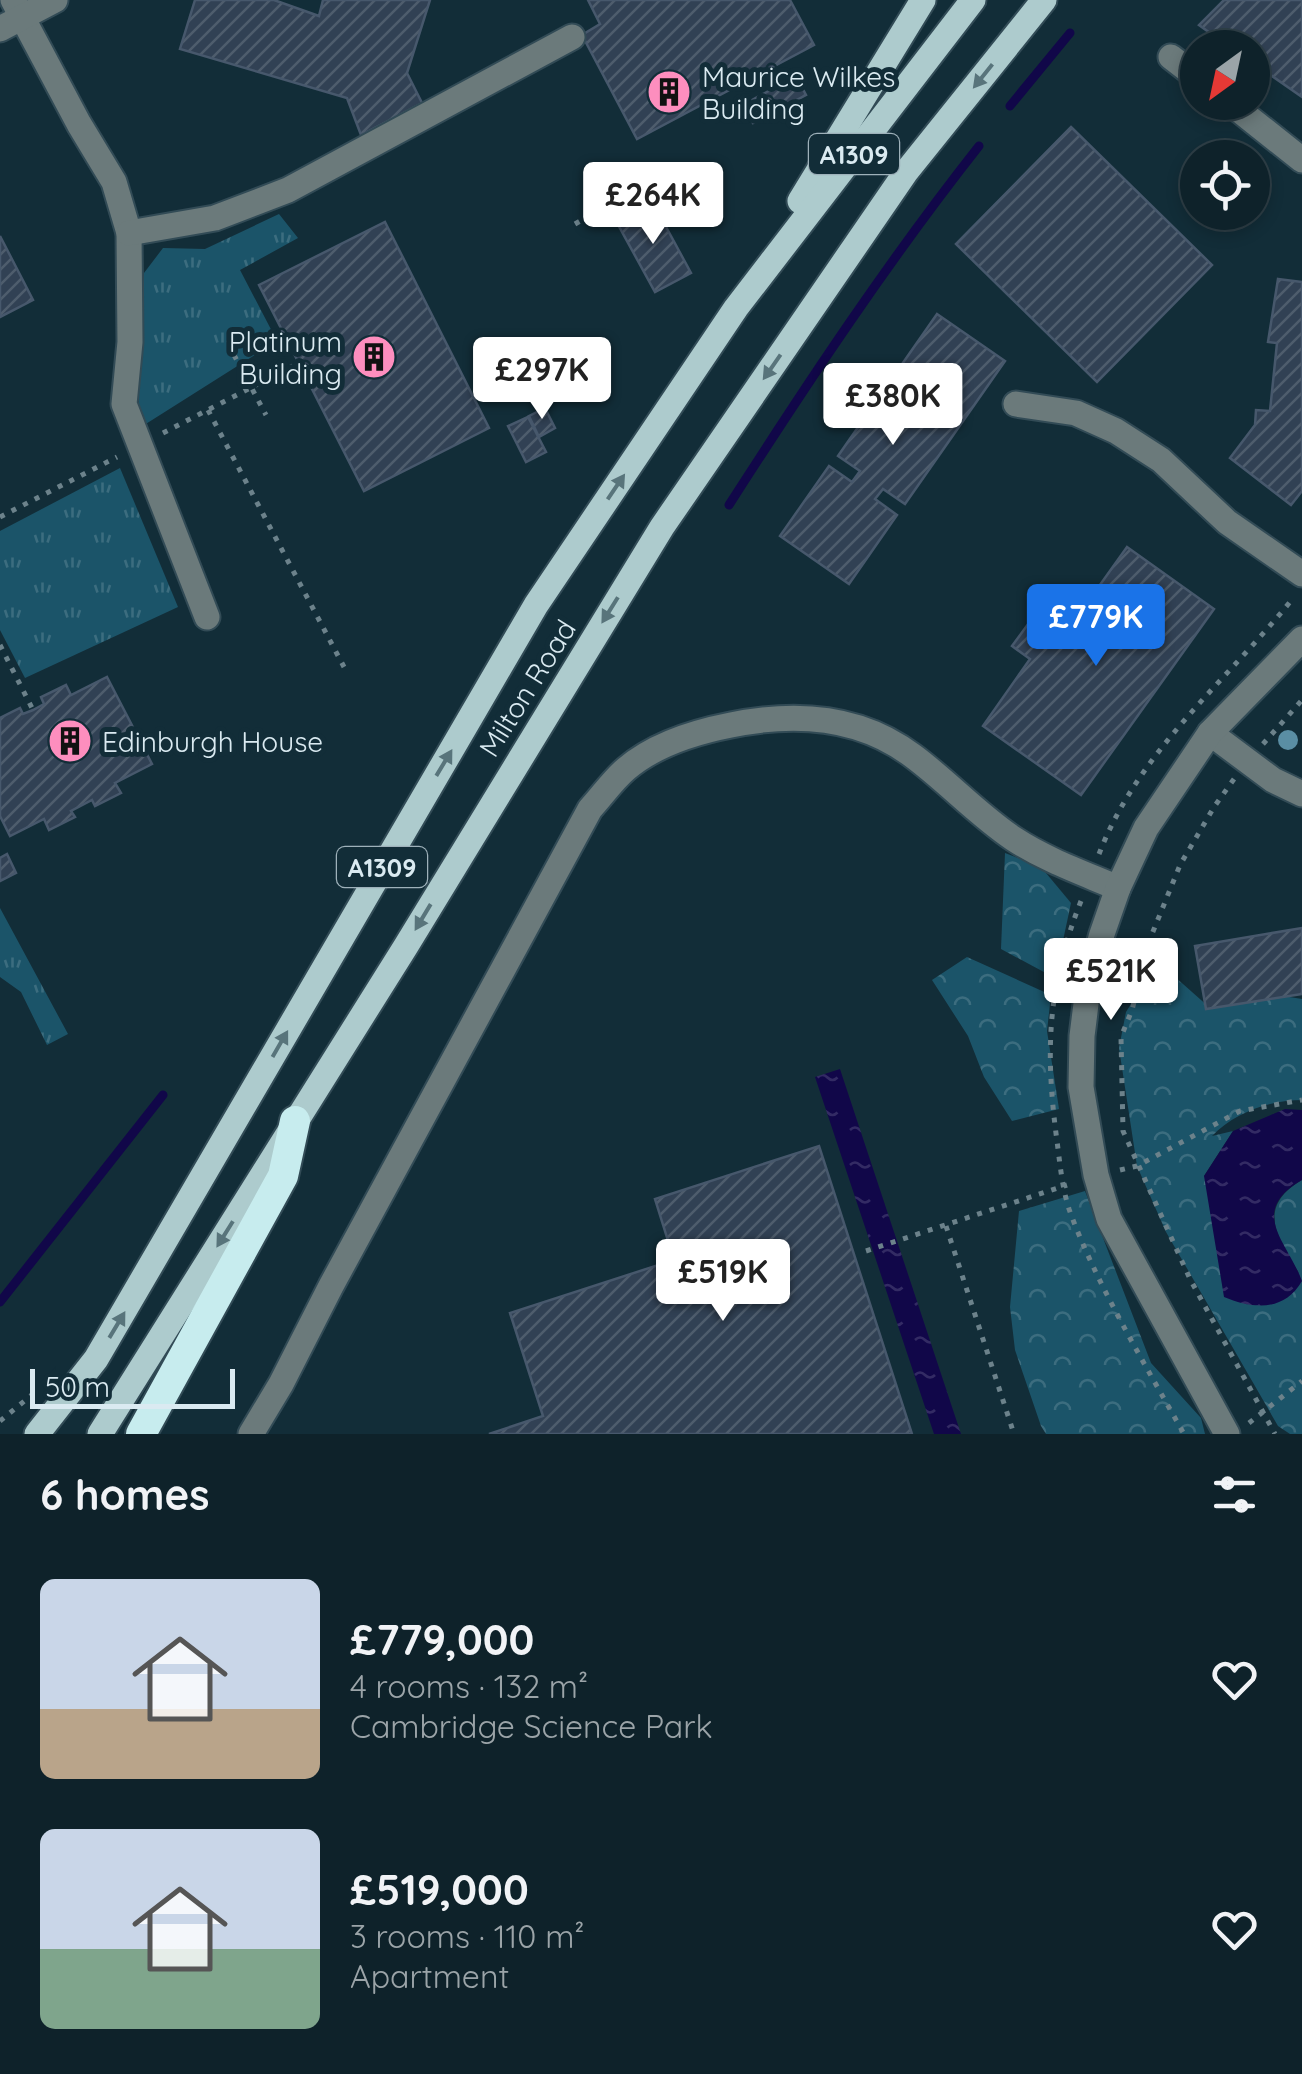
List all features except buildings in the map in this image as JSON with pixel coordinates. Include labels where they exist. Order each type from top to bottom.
[{"type":"highway","points":[[141,1434],[283,1176],[295,1122]]},
{"type":"main road","name":"A1309","points":[[736,308],[923,0]]},
{"type":"main road","name":"Milton Road","points":[[36,1434],[96,1359],[536,606],[736,308],[973,0]]},
{"type":"main road","name":"Milton Road","points":[[100,1434],[662,526],[906,172],[1044,0]]},
{"type":"street","points":[[55,0],[12,16],[114,182],[129,233],[130,342],[124,404],[207,617]]},
{"type":"street","points":[[129,233],[216,218],[288,190],[572,36]]},
{"type":"street","points":[[1171,57],[1180,64]]},
{"type":"street","points":[[1246,120],[1273,150],[1302,160]]},
{"type":"street","points":[[1016,404],[1076,413],[1116,431],[1160,460],[1227,522],[1302,574]]},
{"type":"street","points":[[1227,1434],[1109,1219],[1096,1175],[1081,1088],[1082,1036],[1090,980],[1118,888],[1146,828],[1210,733],[1302,639]]},
{"type":"street","points":[[250,1434],[281,1384],[574,837],[590,810],[626,769],[680,739],[710,729],[774,716],[838,722],[911,754],[1011,837],[1118,888]]},
{"type":"street","points":[[1210,733],[1247,762],[1302,794]]},
{"type":"path","points":[[575,224],[624,195]]},
{"type":"path","points":[[234,355],[266,415]]},
{"type":"path","points":[[208,410],[344,668]]},
{"type":"path","points":[[1184,1434],[1081,1239],[1064,1186],[1049,1080],[1048,1037],[1059,968],[1104,842],[1143,774],[1176,729],[1302,587]]},
{"type":"path","points":[[0,646],[33,710]]},
{"type":"path","points":[[1275,1434],[1190,1280],[1123,1131],[1121,1038],[1150,939],[1180,864],[1247,762],[1302,700]]},
{"type":"path","points":[[866,1251],[1096,1175],[1138,1166],[1240,1111],[1302,1100]]},
{"type":"path","points":[[946,1226],[1014,1434]]},
{"type":"path","points":[[1236,1434],[1302,1381]]},
{"type":"green space","points":[[279,214],[298,238],[240,270],[277,341],[141,427],[137,383],[144,273],[163,248],[205,249]]},
{"type":"green space","points":[[120,468],[178,607],[25,678],[0,630],[0,531]]},
{"type":"green space","points":[[1005,853],[1041,867],[1071,903],[1055,978],[1001,949]]},
{"type":"green space","points":[[0,908],[68,1034],[47,1045],[21,992],[0,977]]},
{"type":"green space","points":[[967,957],[1051,995],[1047,1031],[1059,1109],[1012,1121],[984,1077],[968,1036],[932,980]]},
{"type":"green space","points":[[1148,976],[1174,976],[1210,1008],[1283,996],[1302,999],[1302,1100],[1253,1109],[1221,1128],[1212,1136],[1233,1131],[1204,1176],[1299,1273],[1278,1235],[1275,1212],[1288,1190],[1302,1180],[1302,1434],[1290,1434],[1278,1426],[1166,1232],[1137,1166],[1119,1048],[1126,1012]]},
{"type":"green space","points":[[1085,1191],[1151,1363],[1201,1418],[1205,1434],[1046,1434],[1041,1426],[1015,1350],[1010,1307],[1019,1211]]},
{"type":"water","points":[[840,1069],[961,1434],[934,1434],[815,1077]]},
{"type":"water","points":[[1285,1109],[1302,1110],[1302,1180],[1286,1192],[1274,1216],[1281,1240],[1302,1281],[1277,1303],[1246,1304],[1224,1297],[1204,1176],[1233,1131]]},
{"type":"waterway","points":[[1010,106],[1070,33]]},
{"type":"waterway","points":[[729,505],[850,322],[979,146]]},
{"type":"waterway","points":[[0,1302],[163,1095]]},
{"type":"place","name":"Maurice Wilkes Building","points":[[669,92]]},
{"type":"place","name":"Platinum Building","points":[[374,357]]},
{"type":"place","name":"Edinburgh House","points":[[70,741]]}]
